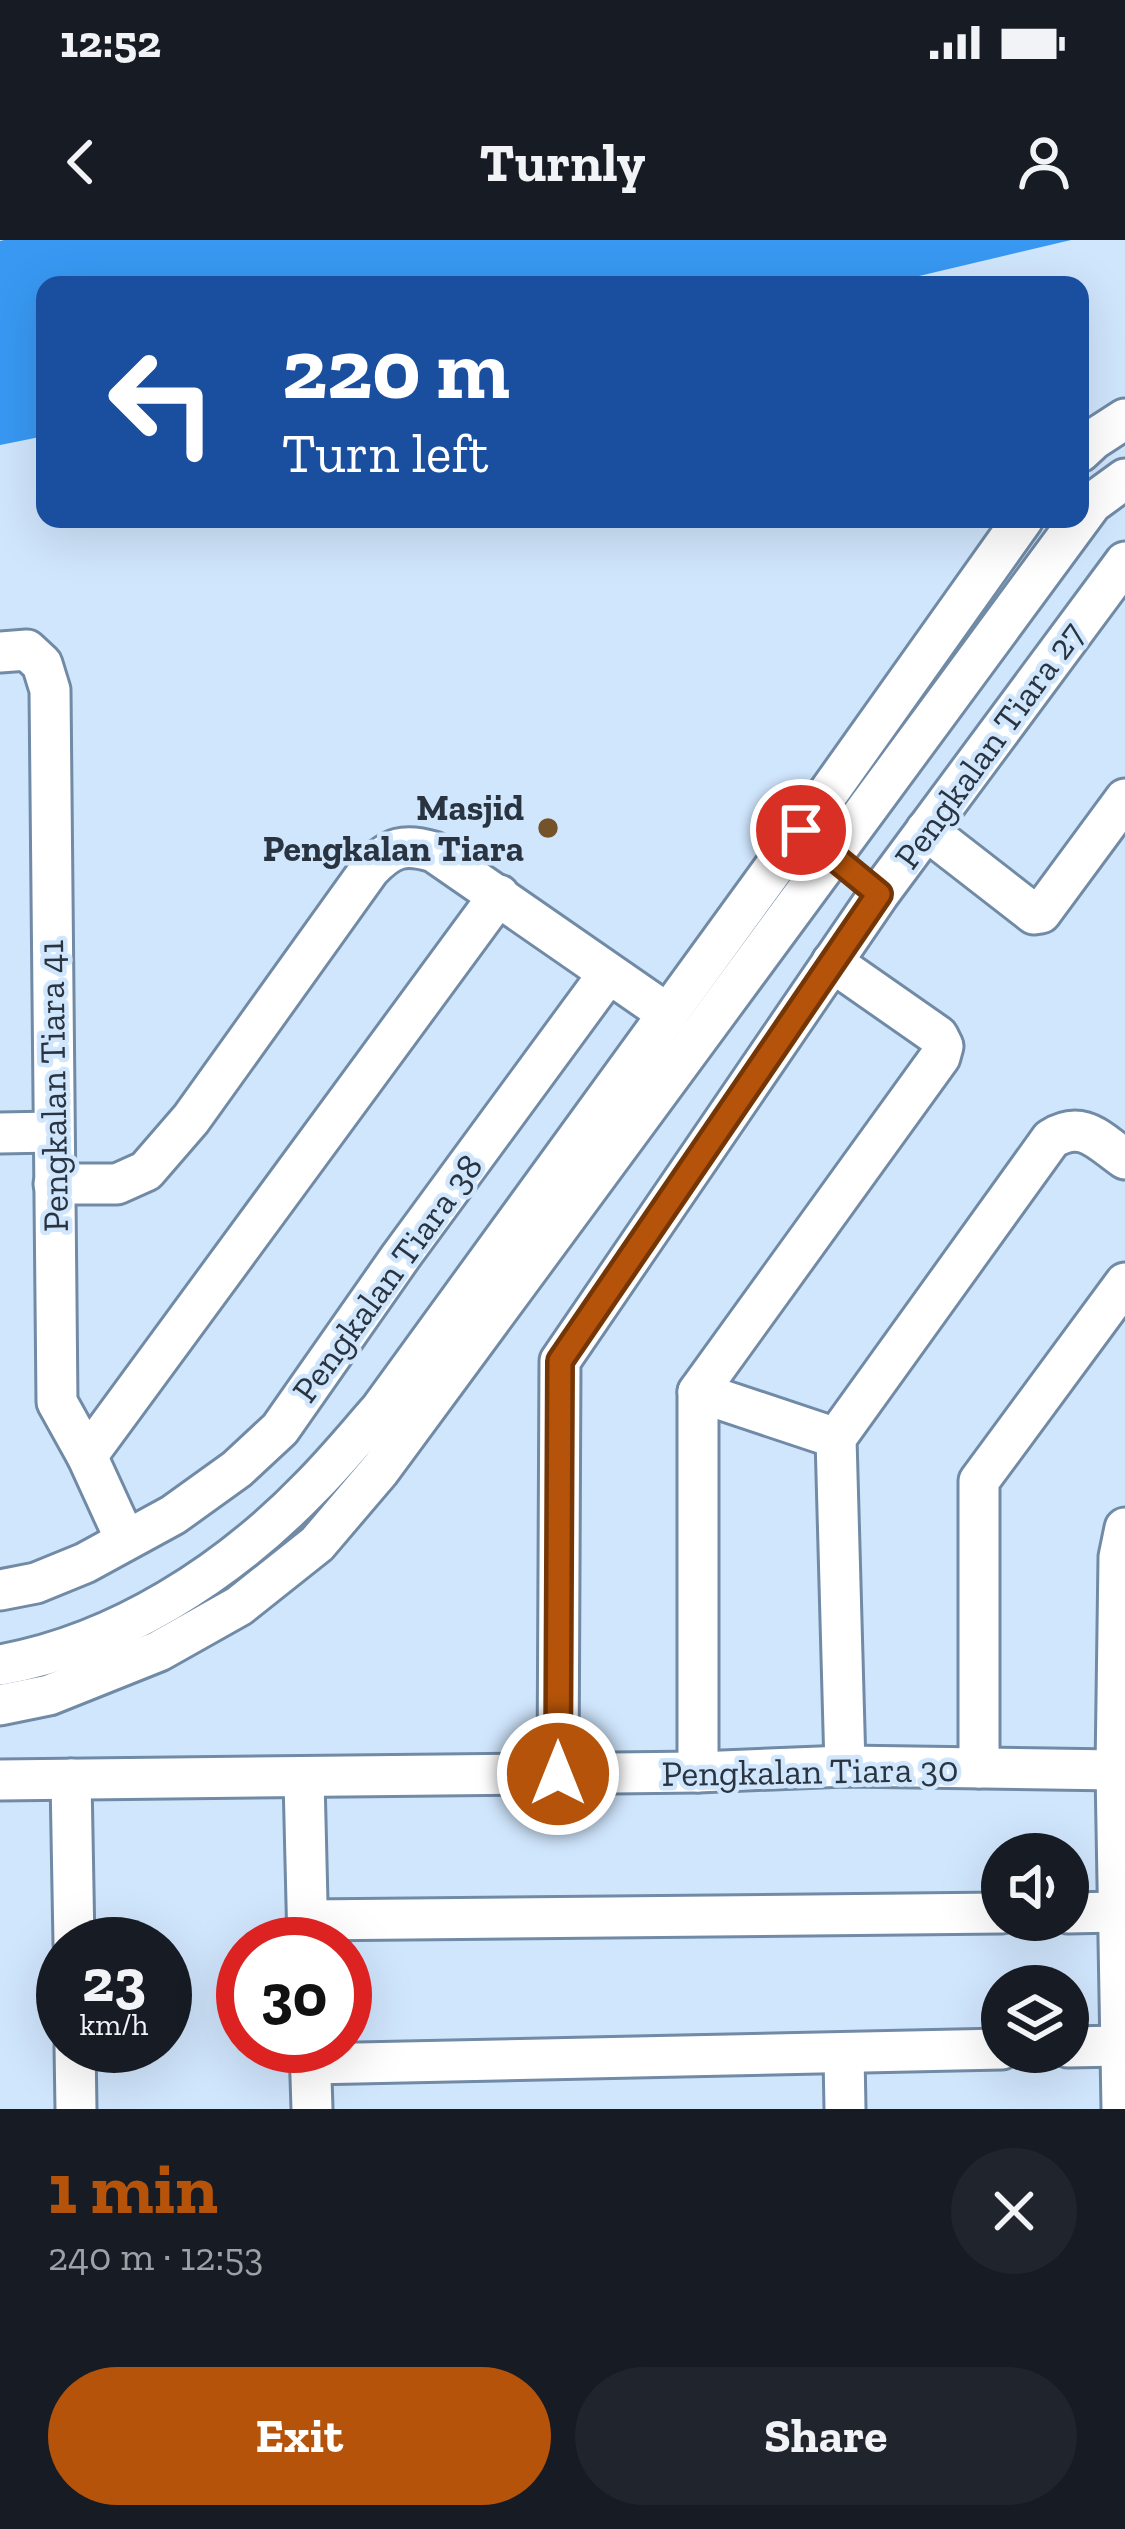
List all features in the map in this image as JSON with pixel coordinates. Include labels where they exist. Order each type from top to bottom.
[{"type":"street","points":[[1089,444],[1125,419]]},
{"type":"street","points":[[1089,507],[1125,479]]},
{"type":"street","points":[[0,1665],[39,1658],[142,1617],[234,1556],[310,1488],[380,1410],[1018,528]]},
{"type":"street","points":[[0,1705],[49,1695],[159,1651],[238,1606],[316,1544],[380,1470],[1074,528]]},
{"type":"street","name":"Pengkalan Tiara 27","points":[[558,1774],[560,1361],[832,962],[1125,562]]},
{"type":"street","name":"Pengkalan Tiara 41","points":[[0,652],[27,650],[42,664],[50,690],[57,1402],[125,1539]]},
{"type":"street","points":[[926,830],[1034,914],[1041,913],[1125,799]]},
{"type":"street","points":[[808,821],[886,886]]},
{"type":"street","points":[[54,1184],[117,1184],[146,1171],[191,1119],[370,869],[385,854],[402,847],[434,852],[668,1014]]},
{"type":"street","points":[[87,1456],[499,895]]},
{"type":"street","points":[[698,1772],[698,1392],[940,1057],[943,1046],[938,1036],[832,962]]},
{"type":"street","name":"Pengkalan Tiara 38","points":[[0,1590],[36,1583],[85,1563],[173,1515],[236,1469],[280,1429],[608,974]]},
{"type":"street","points":[[845,1766],[836,1438],[1051,1139],[1063,1131],[1080,1130],[1125,1159]]},
{"type":"street","points":[[0,1132],[53,1132]]},
{"type":"street","points":[[979,1768],[980,1481],[1125,1283]]},
{"type":"street","points":[[698,1392],[836,1438]]},
{"type":"street","points":[[1122,2109],[1116,1770],[1119,1557],[1125,1528]]},
{"type":"street","name":"Pengkalan Tiara 30","points":[[0,1780],[845,1766],[1116,1770]]},
{"type":"street","points":[[304,1778],[308,1917]]},
{"type":"street","points":[[71,1779],[74,1917]]},
{"type":"street","points":[[1089,1912],[1119,1912]]},
{"type":"street","points":[[372,1930],[981,1914]]},
{"type":"street","points":[[1089,2047],[1120,2046]]},
{"type":"street","points":[[372,2055],[981,2050]]},
{"type":"street","points":[[844,2054],[845,2109]]},
{"type":"street","points":[[75,2073],[76,2109]]},
{"type":"street","points":[[311,2073],[312,2109]]},
{"type":"water","points":[[1071,240],[919,276],[36,276],[36,438],[0,445],[0,241]]},
{"type":"place","name":"Masjid Pengkalan Tiara","points":[[548,828]]},
{"type":"route","points":[[558,1774],[560,1361],[879,894],[801,830]]}]
